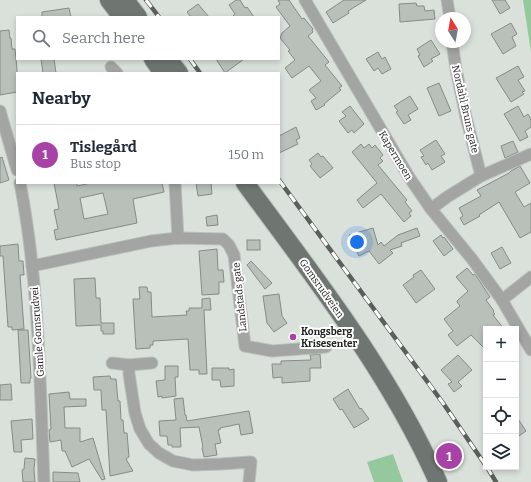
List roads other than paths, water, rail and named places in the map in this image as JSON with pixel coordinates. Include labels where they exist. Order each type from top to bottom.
[{"type":"main road","points":[[109,0],[121,16]]},
{"type":"main road","points":[[125,0],[137,16]]},
{"type":"main road","points":[[154,60],[162,72]]},
{"type":"main road","points":[[169,60],[178,72]]},
{"type":"main road","name":"Gomsrudveien","points":[[246,184],[317,281],[367,355],[410,426],[438,482]]},
{"type":"main road","name":"Gomsrudveien","points":[[260,184],[331,281],[383,360],[409,401],[450,482]]},
{"type":"street","name":"Kapermoen","points":[[305,0],[409,177],[431,209],[472,259],[502,300],[531,350]]},
{"type":"street","points":[[447,0],[449,12]]},
{"type":"street","name":"Nordahl Bruns gate","points":[[453,48],[466,117],[481,176]]},
{"type":"street","points":[[0,111],[16,167]]},
{"type":"street","points":[[431,209],[447,197],[481,176],[531,154]]},
{"type":"street","name":"Gamle Gomsrudvei","points":[[20,184],[32,266],[39,361],[44,482]]},
{"type":"street","points":[[175,184],[178,238]]},
{"type":"street","name":"Landstads gate","points":[[32,266],[151,241],[178,238],[223,239],[229,244],[234,255],[245,346],[272,351],[326,347]]},
{"type":"street","points":[[502,300],[531,277]]},
{"type":"street","points":[[112,363],[129,365],[152,363]]},
{"type":"street","points":[[129,365],[129,374],[140,429],[149,444],[159,453],[173,461],[193,465],[251,462],[249,482]]},
{"type":"railway","points":[[146,0],[158,16]]},
{"type":"railway","points":[[191,60],[199,72]]},
{"type":"railway","points":[[280,181],[443,403],[483,462]]},
{"type":"railway","points":[[489,470],[496,482]]},
{"type":"place","name":"Kongsberg Krisesenter","points":[[293,337]]},
{"type":"place","name":"Tislegård","points":[[449,456]]}]
